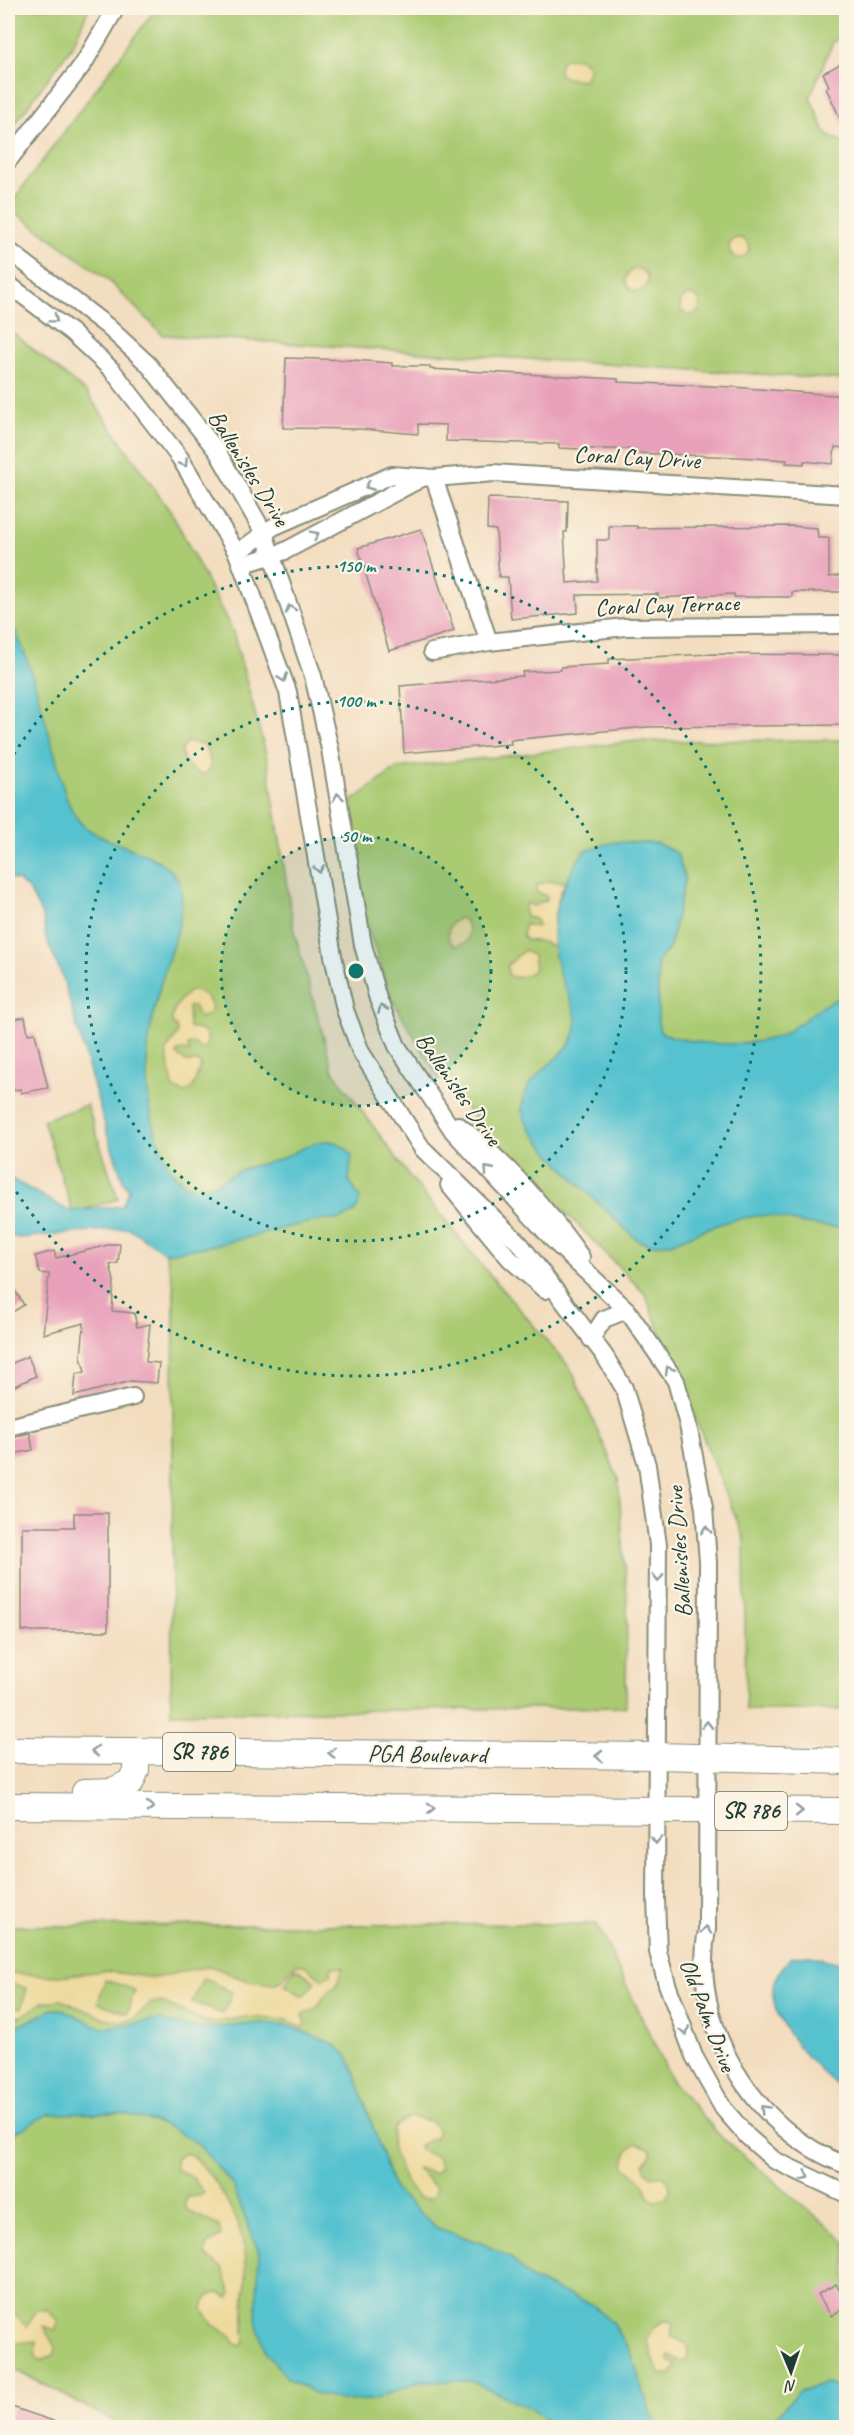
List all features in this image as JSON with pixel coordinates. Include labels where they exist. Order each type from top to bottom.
[{"type":"main road","name":"PGA Boulevard","points":[[8,1750],[658,1756],[846,1761]]},
{"type":"main road","points":[[8,1799],[53,1793],[113,1791],[131,1782],[136,1770],[136,1752]]},
{"type":"main road","name":"SR 786","points":[[8,1806],[846,1811]]},
{"type":"street","points":[[8,161],[84,63],[116,8]]},
{"type":"street","name":"Ballenisles Drive","points":[[8,250],[107,326],[148,364],[217,451],[264,533],[313,676],[326,728],[363,945],[378,999],[398,1046],[424,1090],[443,1113],[453,1131],[508,1193],[627,1310],[676,1381],[688,1425],[705,1508],[708,1562],[707,1783]]},
{"type":"street","name":"Ballenisles Drive","points":[[8,284],[71,332],[112,370],[180,458],[239,559],[288,693],[333,956],[345,1010],[362,1052],[422,1148],[521,1245],[591,1339],[624,1388],[640,1437],[654,1505],[659,1589],[657,1782]]},
{"type":"street","name":"Coral Cay Drive","points":[[239,559],[273,526],[373,486],[392,475],[430,477],[494,473],[846,495]]},
{"type":"street","points":[[430,477],[489,642]]},
{"type":"street","name":"Coral Cay Drive","points":[[239,559],[272,556],[430,477]]},
{"type":"street","name":"Coral Cay Terrace","points":[[432,652],[489,642],[625,627],[846,625]]},
{"type":"street","points":[[443,1113],[490,1150],[553,1217],[602,1287]]},
{"type":"street","points":[[422,1148],[469,1211],[509,1258],[573,1315]]},
{"type":"street","points":[[489,1214],[508,1193]]},
{"type":"street","points":[[591,1339],[604,1319],[627,1310]]},
{"type":"street","points":[[8,1427],[133,1397]]},
{"type":"street","name":"Old Palm Drive","points":[[657,1782],[658,1952],[667,1984],[707,2084],[723,2108],[748,2137],[774,2160],[846,2193]]},
{"type":"street","name":"Old Palm Drive","points":[[707,1783],[707,1929],[703,1954],[711,2010],[725,2049],[746,2090],[792,2137],[846,2165]]},
{"type":"green space","points":[[8,8],[89,8],[72,46],[8,133]]},
{"type":"green space","points":[[154,8],[846,8],[846,36],[833,42],[810,97],[826,134],[846,144],[846,380],[163,335],[107,279],[8,207],[152,14]]},
{"type":"green space","points":[[8,329],[87,393],[174,517],[233,632],[267,758],[294,931],[333,1071],[407,1173],[483,1267],[571,1369],[618,1478],[627,1598],[626,1707],[171,1713],[174,1286],[76,913],[8,750]]},
{"type":"green space","points":[[846,740],[846,1710],[746,1710],[744,1538],[645,1294],[490,1135],[436,1074],[391,997],[369,932],[348,804],[397,768],[638,741]]},
{"type":"green space","points":[[87,1105],[118,1199],[73,1213],[43,1120]]},
{"type":"green space","points":[[597,1924],[672,2081],[722,2138],[846,2241],[846,2427],[125,2427],[8,2366],[8,1926]]},
{"type":"sand","points":[[579,58],[586,63],[589,69],[584,80],[566,78],[559,73],[560,63],[564,59]]},
{"type":"sand","points":[[735,238],[743,238],[749,244],[749,252],[743,258],[735,258],[729,252],[729,244]]},
{"type":"sand","points":[[637,269],[645,272],[648,280],[645,288],[637,291],[629,288],[626,280],[629,272]]},
{"type":"sand","points":[[686,295],[694,295],[700,301],[700,309],[694,315],[686,315],[680,309],[680,301]]},
{"type":"sand","points":[[187,742],[205,745],[211,763],[209,771],[202,775],[185,762],[181,750]]},
{"type":"sand","points":[[549,881],[565,882],[558,898],[555,914],[553,947],[543,942],[526,940],[522,935],[525,924],[539,926],[535,919],[526,917],[524,907],[527,903],[533,906],[547,900],[547,896],[537,892],[536,886]]},
{"type":"sand","points":[[461,918],[469,929],[467,942],[455,946],[451,943],[448,934],[450,926]]},
{"type":"sand","points":[[524,950],[533,956],[535,968],[524,976],[509,976],[507,966]]},
{"type":"sand","points":[[190,991],[204,995],[212,1008],[209,1014],[200,1018],[194,1006],[188,1007],[189,1027],[205,1032],[208,1041],[204,1048],[200,1049],[194,1043],[188,1045],[189,1053],[185,1050],[178,1051],[177,1054],[186,1062],[199,1062],[201,1065],[192,1089],[183,1093],[173,1087],[166,1051],[178,1033],[176,1026],[172,1024],[175,1010]]},
{"type":"sand","points":[[296,1964],[304,1965],[323,1979],[330,1975],[331,1967],[343,1967],[337,1985],[324,1996],[316,2009],[303,2014],[306,2025],[303,2027],[287,2020],[246,2017],[217,2022],[204,2021],[162,2002],[151,2003],[133,2019],[122,2021],[110,2020],[61,2000],[43,2002],[22,2016],[8,2017],[8,2005],[21,2009],[27,1988],[8,1983],[8,1973],[58,1976],[104,1971],[154,1978],[210,1966],[248,1981],[273,1984],[283,1980]],"holes":[[[295,1968],[315,1981],[304,1997],[285,1985]],[[203,1978],[232,1992],[223,2014],[192,2002]],[[105,1980],[135,1990],[127,2013],[98,2003]]]},
{"type":"sand","points":[[410,2117],[430,2121],[438,2130],[435,2138],[419,2145],[420,2150],[437,2157],[440,2168],[434,2173],[417,2168],[436,2188],[430,2199],[419,2198],[413,2191],[402,2174],[394,2154],[392,2135],[394,2126]]},
{"type":"sand","points":[[636,2143],[651,2149],[651,2155],[644,2164],[645,2170],[652,2176],[664,2177],[669,2183],[670,2191],[665,2198],[655,2201],[649,2198],[643,2183],[624,2165],[627,2151]]},
{"type":"sand","points":[[183,2153],[197,2160],[215,2182],[229,2204],[243,2241],[246,2275],[245,2340],[240,2346],[234,2343],[231,2335],[213,2325],[203,2310],[210,2295],[220,2293],[229,2298],[231,2294],[223,2269],[205,2255],[207,2245],[221,2236],[219,2226],[188,2211],[184,2205],[188,2197],[204,2193],[193,2178],[176,2169],[175,2159]]},
{"type":"sand","points":[[36,2310],[47,2310],[59,2322],[55,2330],[43,2326],[55,2347],[54,2355],[41,2361],[35,2355],[37,2341],[16,2343],[8,2340],[8,2311],[27,2327]]},
{"type":"sand","points":[[665,2320],[673,2323],[671,2336],[687,2344],[688,2356],[684,2362],[669,2356],[668,2361],[675,2364],[675,2367],[671,2374],[659,2374],[647,2340],[654,2327]]},
{"type":"water","points":[[8,616],[30,667],[64,791],[74,814],[89,830],[103,838],[166,866],[176,877],[181,890],[180,920],[154,1010],[148,1051],[147,1072],[151,1113],[166,1162],[179,1180],[200,1188],[215,1184],[251,1166],[281,1159],[316,1143],[334,1142],[352,1155],[349,1180],[360,1198],[352,1214],[220,1244],[165,1253],[129,1228],[18,1238],[8,1235],[8,1177],[69,1211],[122,1206],[129,1190],[123,1180],[108,1136],[63,978],[46,938],[43,917],[29,890],[19,881],[8,878]]},
{"type":"water","points":[[614,842],[656,843],[677,853],[685,879],[669,949],[658,960],[660,1032],[703,1043],[735,1044],[766,1040],[785,1033],[821,1007],[846,995],[846,1227],[815,1226],[763,1215],[724,1223],[664,1244],[655,1245],[637,1240],[570,1176],[525,1120],[522,1108],[528,1088],[565,1049],[575,1032],[576,1018],[560,975],[553,941],[553,925],[560,895],[584,851]]},
{"type":"water","points":[[807,1955],[846,1964],[846,2093],[800,2049],[790,2036],[776,2008],[773,1989],[779,1974],[791,1957]]},
{"type":"water","points":[[53,2009],[62,2009],[102,2028],[159,2020],[199,2029],[262,2023],[289,2026],[334,2044],[348,2056],[394,2189],[437,2228],[479,2242],[510,2257],[532,2280],[592,2304],[612,2322],[631,2352],[651,2415],[662,2427],[552,2427],[536,2411],[471,2381],[419,2382],[373,2400],[341,2401],[317,2394],[289,2380],[266,2353],[256,2321],[259,2253],[232,2184],[197,2143],[165,2125],[122,2113],[48,2114],[8,2137],[8,2026],[23,2024]]},
{"type":"water","points":[[825,2383],[846,2391],[846,2427],[767,2427],[798,2392]]},
{"type":"building","points":[[846,61],[846,131],[826,88],[829,86],[823,73]]},
{"type":"building","points":[[286,358],[353,360],[392,363],[392,366],[430,366],[430,369],[618,379],[618,382],[733,387],[846,396],[844,448],[835,447],[833,464],[804,461],[804,464],[786,463],[787,460],[635,453],[635,449],[559,448],[559,444],[446,441],[446,425],[418,424],[418,434],[359,429],[283,428]]},
{"type":"building","points":[[488,498],[568,501],[567,532],[564,532],[567,583],[597,581],[597,540],[609,540],[609,526],[637,526],[637,528],[791,526],[817,528],[818,538],[829,538],[829,577],[846,575],[846,592],[792,592],[792,597],[734,597],[734,594],[658,598],[658,594],[577,595],[578,613],[511,619],[508,577],[499,577],[496,530],[487,529]]},
{"type":"building","points":[[421,529],[454,631],[389,651],[358,548]]},
{"type":"building","points":[[710,654],[846,655],[846,725],[647,727],[510,740],[511,744],[404,753],[400,686],[523,676],[522,672],[609,664],[609,659]]},
{"type":"building","points":[[25,1017],[28,1034],[35,1033],[48,1088],[21,1093],[20,1089],[8,1091],[8,1020]]},
{"type":"building","points":[[120,1244],[118,1263],[110,1265],[114,1281],[112,1311],[134,1313],[137,1327],[150,1324],[146,1362],[159,1363],[157,1383],[131,1381],[74,1396],[76,1374],[85,1372],[81,1357],[84,1323],[43,1334],[49,1274],[40,1273],[35,1256],[54,1251],[56,1258]]},
{"type":"building","points":[[8,1279],[24,1305],[8,1315]]},
{"type":"building","points":[[28,1356],[36,1376],[8,1389],[8,1365]]},
{"type":"building","points":[[30,1433],[33,1450],[8,1455],[8,1438]]},
{"type":"building","points":[[74,1513],[108,1513],[108,1631],[22,1631],[22,1527],[74,1527]]},
{"type":"building","points":[[836,2284],[846,2301],[846,2307],[831,2316],[818,2294]]},
{"type":"building","points":[[12,2407],[65,2425],[65,2427],[8,2427]]}]
